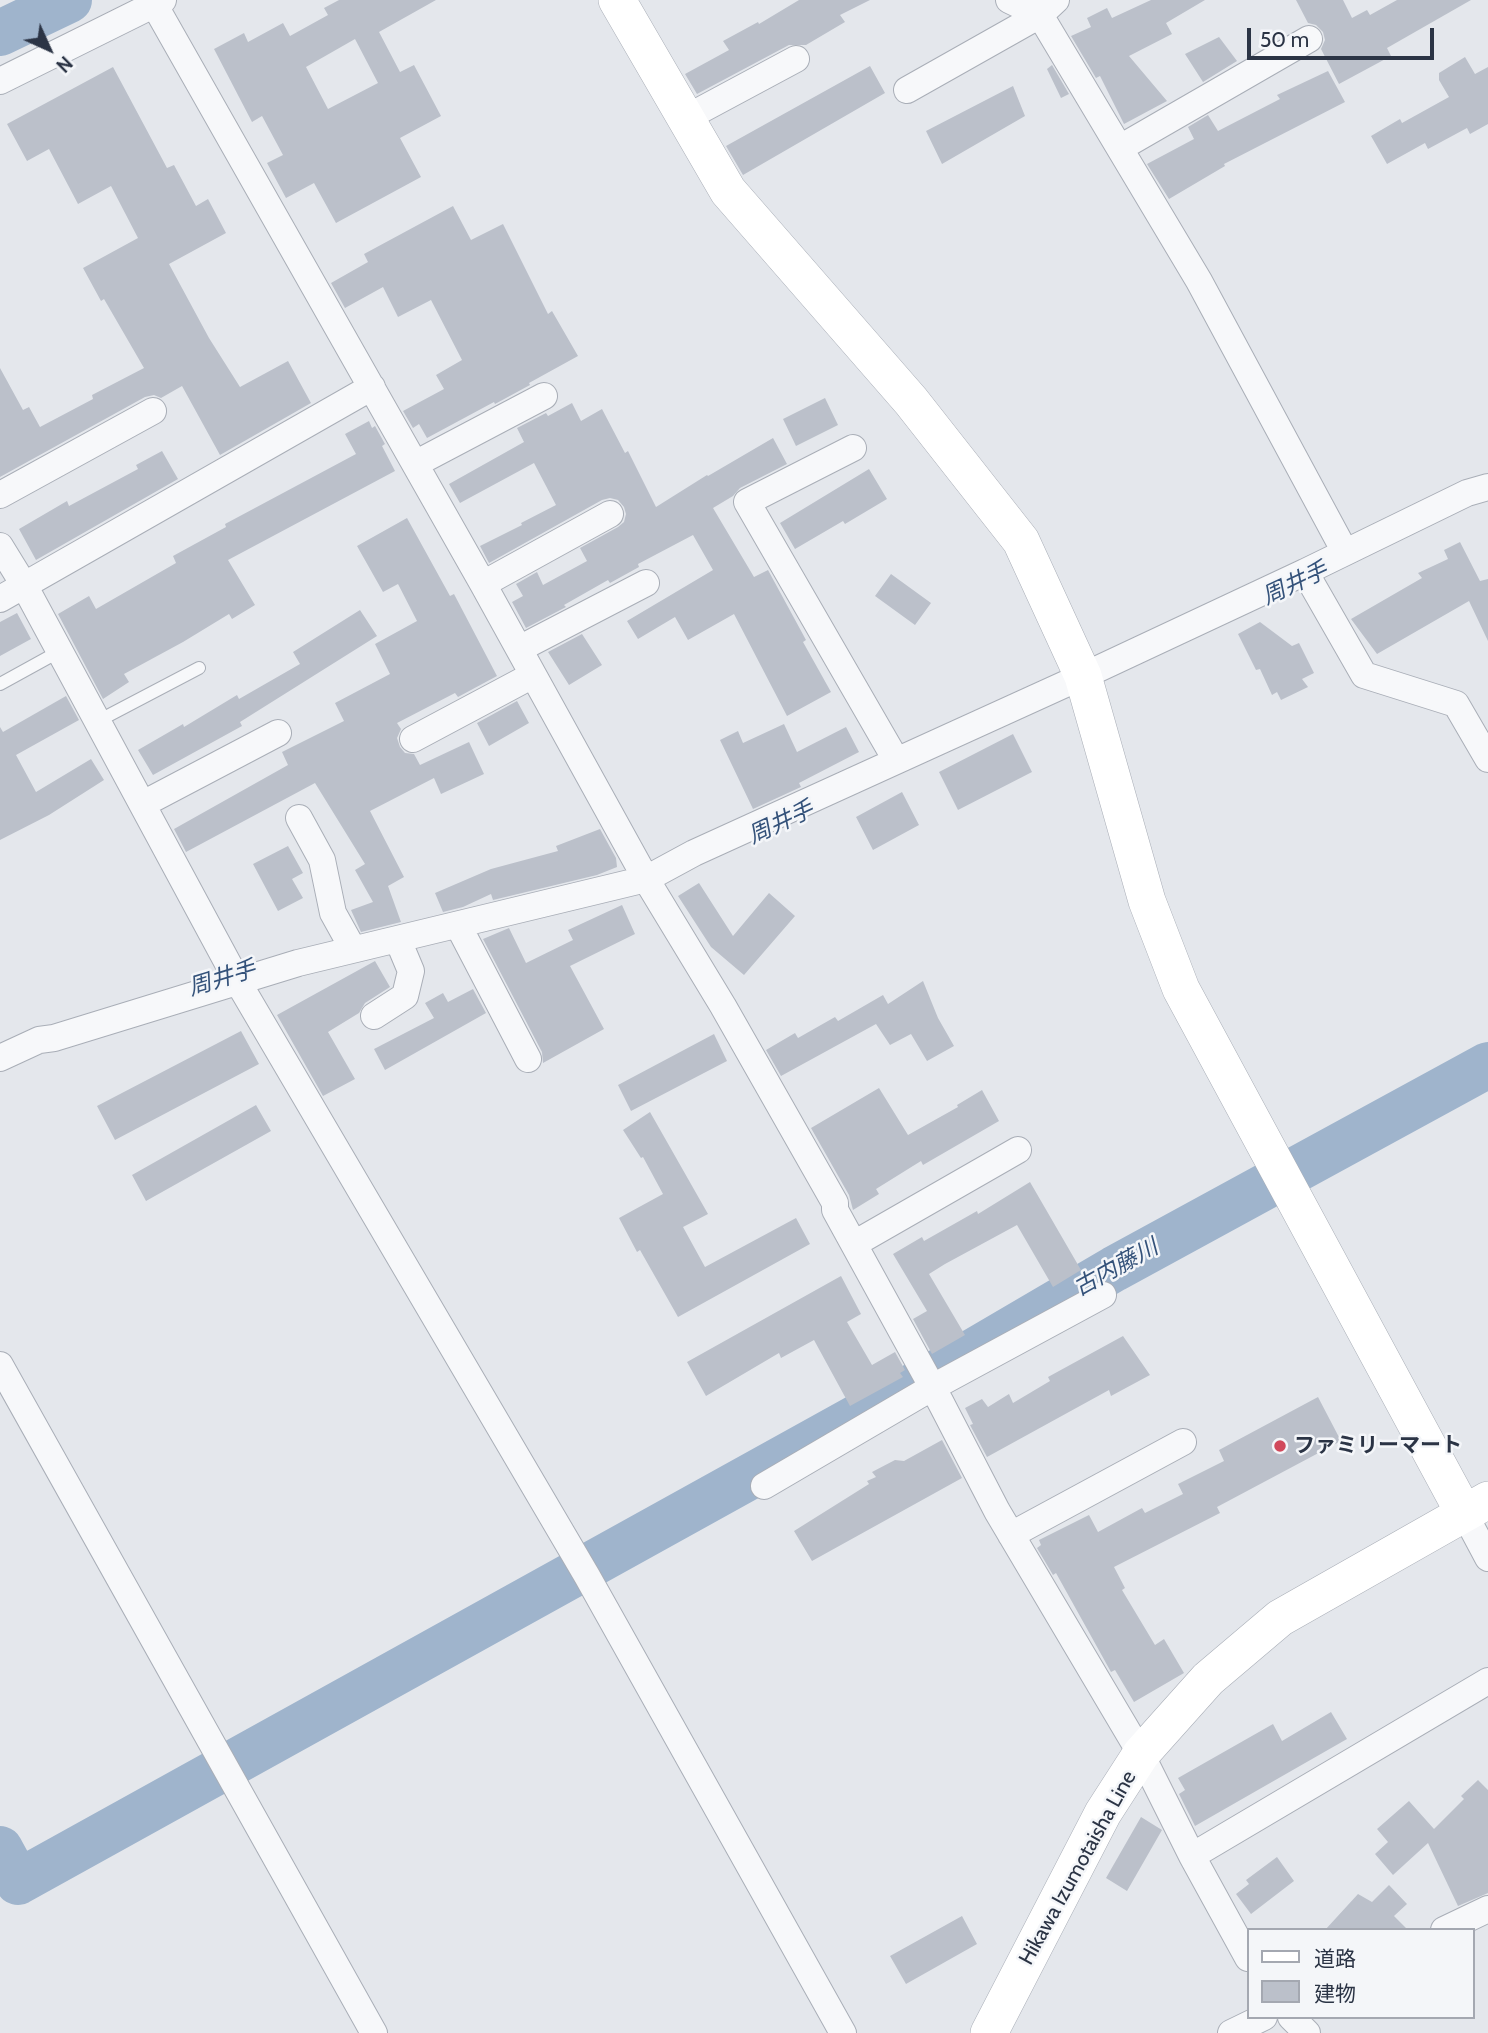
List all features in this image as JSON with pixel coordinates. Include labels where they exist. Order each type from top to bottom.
[{"type":"street","points":[[617,0],[728,191],[911,401],[1021,541],[1083,676],[1147,901],[1181,989],[1476,1506],[1488,1558]]},
{"type":"street","points":[[1009,0],[1048,7]]},
{"type":"street","points":[[0,80],[156,1],[646,879],[736,1029],[835,1203],[835,1210],[1011,1535],[1141,1754],[1192,1856],[1246,1954]]},
{"type":"street","points":[[906,90],[1048,7]]},
{"type":"street","points":[[1048,7],[1120,148],[1199,282],[1345,552]]},
{"type":"street","points":[[1120,148],[1310,38]]},
{"type":"street","points":[[686,118],[796,59]]},
{"type":"street","points":[[0,599],[372,387]]},
{"type":"street","points":[[415,464],[544,396]]},
{"type":"street","points":[[0,495],[153,411]]},
{"type":"street","points":[[853,448],[747,502],[896,761]]},
{"type":"street","points":[[0,1058],[39,1040],[54,1038],[298,962],[646,879],[694,853],[1083,676],[1467,493],[1488,487]]},
{"type":"street","points":[[483,584],[610,514]]},
{"type":"street","points":[[0,546],[24,585],[238,982],[587,1576],[843,2033]]},
{"type":"street","points":[[1305,572],[1364,675],[1456,704],[1488,759]]},
{"type":"street","points":[[519,649],[646,583]]},
{"type":"street","points":[[413,739],[533,675]]},
{"type":"street","points":[[143,804],[278,733]]},
{"type":"street","points":[[299,818],[322,860],[333,913],[353,949]]},
{"type":"street","points":[[458,925],[528,1059]]},
{"type":"street","points":[[374,1016],[405,996],[411,971],[398,940]]},
{"type":"street","points":[[854,1244],[1018,1150]]},
{"type":"street","points":[[764,1486],[933,1387],[1103,1295]]},
{"type":"street","points":[[0,1365],[374,2033]]},
{"type":"street","points":[[1011,1535],[1183,1442]]},
{"type":"street","name":"Hikawa Izumotaisha Line","points":[[989,2033],[1103,1813],[1141,1754],[1208,1679],[1280,1618],[1476,1506]]},
{"type":"street","points":[[1192,1856],[1488,1681]]},
{"type":"street","points":[[1448,1928],[1488,1909]]},
{"type":"street","points":[[1231,2033],[1260,2019]]},
{"type":"street","points":[[1293,2019],[1307,2033]]},
{"type":"lane","points":[[0,684],[60,652]]},
{"type":"lane","points":[[98,721],[199,668]]},
{"type":"building","points":[[339,0],[436,0],[379,32],[400,72],[414,65],[441,116],[400,138],[421,177],[336,223],[314,183],[286,198],[267,163],[283,155],[262,116],[252,122],[214,49],[244,33],[248,42],[283,23],[290,36],[328,15],[324,8]],"holes":[[[355,39],[378,83],[328,109],[306,67]]]},
{"type":"building","points":[[799,0],[870,0],[840,15],[845,22],[806,45],[789,45],[697,94],[685,74],[729,50],[723,41],[758,22],[759,24]]},
{"type":"building","points":[[1151,0],[1205,0],[1166,23],[1172,34],[1129,56],[1167,101],[1124,124],[1100,76],[1096,78],[1071,36],[1091,27],[1087,18],[1107,8],[1112,18]]},
{"type":"building","points":[[1296,0],[1343,0],[1352,18],[1367,10],[1370,15],[1397,0],[1471,0],[1387,48],[1391,56],[1339,84],[1321,49],[1325,40],[1323,32],[1316,25],[1308,23]]},
{"type":"building","points":[[1219,37],[1237,61],[1203,82],[1185,54]]},
{"type":"building","points":[[1465,57],[1475,74],[1488,67],[1488,124],[1470,134],[1467,128],[1428,149],[1425,143],[1387,164],[1371,136],[1400,119],[1402,123],[1449,97],[1439,80],[1439,73]]},
{"type":"building","points":[[1052,65],[1069,94],[1061,98],[1047,69]]},
{"type":"building","points":[[870,66],[885,93],[743,175],[726,146]]},
{"type":"building","points":[[113,67],[167,168],[174,165],[196,206],[208,199],[226,233],[169,264],[209,338],[240,387],[288,361],[311,403],[220,455],[182,386],[161,398],[154,395],[145,397],[0,477],[0,368],[23,410],[29,407],[40,427],[93,399],[92,395],[144,368],[83,268],[138,238],[111,186],[78,204],[49,149],[27,161],[7,124]]},
{"type":"building","points":[[1328,71],[1345,102],[1224,164],[1225,166],[1169,199],[1147,164],[1194,139],[1188,127],[1208,115],[1218,131],[1280,99],[1277,95]]},
{"type":"building","points":[[1013,86],[1025,116],[942,164],[926,131]]},
{"type":"building","points":[[453,206],[471,240],[503,224],[548,314],[552,311],[578,356],[529,383],[530,385],[427,438],[419,424],[413,428],[403,411],[444,389],[436,375],[462,360],[431,300],[398,317],[383,287],[345,308],[331,283],[368,262],[364,254]]},
{"type":"building","points":[[825,398],[838,425],[796,446],[783,419]]},
{"type":"building","points":[[572,403],[581,421],[602,409],[625,453],[628,451],[656,507],[773,438],[787,464],[740,488],[733,496],[713,508],[754,577],[768,570],[831,692],[787,716],[734,614],[688,640],[675,617],[638,639],[627,621],[713,570],[693,535],[526,628],[512,602],[523,596],[516,584],[537,572],[543,585],[587,561],[580,548],[624,522],[624,507],[618,500],[602,500],[489,563],[480,546],[556,505],[534,463],[460,503],[449,484],[524,442],[517,428]]},
{"type":"building","points":[[369,421],[385,444],[382,446],[395,471],[228,560],[255,605],[232,619],[229,614],[124,674],[129,682],[103,699],[58,614],[89,596],[96,609],[176,563],[173,556],[226,527],[225,524],[356,454],[345,434]]},
{"type":"building","points":[[162,451],[178,479],[36,560],[19,529],[67,501],[69,506],[138,469],[136,465]]},
{"type":"building","points":[[869,469],[887,499],[795,549],[780,523]]},
{"type":"building","points":[[407,518],[450,596],[454,594],[497,676],[458,697],[455,693],[397,723],[401,729],[397,738],[400,747],[405,753],[414,754],[420,765],[469,742],[484,774],[441,794],[434,778],[370,811],[404,877],[388,886],[401,922],[361,932],[351,910],[373,902],[355,870],[365,864],[315,783],[186,852],[174,829],[288,765],[282,752],[344,721],[335,703],[390,674],[375,644],[417,621],[398,584],[383,592],[357,546]]},
{"type":"building","points":[[1460,542],[1480,581],[1488,579],[1488,641],[1469,601],[1377,654],[1351,619],[1422,578],[1418,573],[1448,559],[1444,550]]},
{"type":"building","points":[[891,574],[931,603],[915,625],[875,596]]},
{"type":"building","points":[[360,610],[377,636],[240,722],[242,726],[153,775],[138,750],[183,724],[184,727],[237,695],[239,699],[300,664],[293,652]]},
{"type":"building","points":[[17,613],[31,639],[0,656],[0,622]]},
{"type":"building","points":[[1260,622],[1292,646],[1299,643],[1314,673],[1302,679],[1308,687],[1281,700],[1277,692],[1272,695],[1260,669],[1256,670],[1238,634]]},
{"type":"building","points":[[582,634],[602,665],[569,685],[548,652]]},
{"type":"building","points":[[66,696],[79,720],[16,755],[36,792],[91,759],[104,780],[49,815],[0,840],[0,727],[3,732]]},
{"type":"building","points":[[517,701],[529,723],[489,746],[477,723]]},
{"type":"building","points":[[784,724],[797,752],[846,727],[859,752],[799,783],[801,787],[753,809],[720,740],[738,731],[743,743]]},
{"type":"building","points":[[1013,734],[1032,772],[958,810],[939,772]]},
{"type":"building","points":[[902,792],[919,825],[873,850],[856,817]]},
{"type":"building","points":[[600,829],[616,858],[617,867],[597,875],[493,900],[491,894],[463,907],[443,912],[435,893],[491,869],[558,851],[556,846]]},
{"type":"building","points":[[288,846],[303,873],[292,879],[303,898],[278,911],[253,864]]},
{"type":"building","points":[[699,883],[733,936],[769,893],[795,916],[744,975],[711,947],[678,896]]},
{"type":"building","points":[[622,905],[635,934],[570,966],[604,1029],[543,1063],[542,1052],[483,939],[509,928],[526,963],[573,940],[568,930]]},
{"type":"building","points":[[375,961],[390,987],[365,1003],[359,1013],[328,1032],[355,1079],[323,1096],[277,1015]]},
{"type":"building","points":[[923,981],[938,1018],[954,1046],[927,1061],[911,1034],[890,1045],[876,1024],[781,1076],[766,1050],[795,1033],[798,1038],[835,1017],[838,1021],[883,995],[888,1004]]},
{"type":"building","points":[[473,989],[486,1013],[385,1070],[374,1049],[434,1018],[425,1003],[443,993],[448,1002]]},
{"type":"building","points":[[241,1031],[259,1064],[115,1140],[97,1106]]},
{"type":"building","points":[[714,1034],[727,1061],[631,1111],[618,1085]]},
{"type":"building","points":[[879,1088],[908,1135],[982,1090],[999,1121],[923,1165],[921,1161],[876,1189],[879,1194],[853,1210],[849,1195],[811,1128]]},
{"type":"building","points":[[256,1105],[271,1131],[146,1201],[132,1175]]},
{"type":"building","points":[[650,1112],[708,1214],[683,1227],[705,1267],[796,1218],[810,1244],[678,1317],[619,1218],[663,1194],[643,1157],[641,1158],[623,1130]]},
{"type":"building","points":[[1030,1182],[1081,1270],[1053,1287],[1017,1225],[945,1264],[929,1274],[965,1335],[932,1354],[913,1319],[927,1311],[893,1254],[922,1237],[924,1241],[977,1211],[978,1214]]},
{"type":"building","points":[[841,1276],[861,1314],[847,1322],[872,1365],[895,1352],[905,1370],[900,1373],[903,1377],[850,1406],[814,1340],[781,1358],[779,1353],[706,1396],[687,1362]]},
{"type":"building","points":[[1123,1336],[1150,1375],[1111,1396],[1109,1390],[987,1457],[970,1425],[973,1424],[965,1408],[982,1399],[988,1407],[1009,1394],[1013,1403],[1050,1381],[1048,1377]]},
{"type":"building","points":[[1318,1397],[1341,1441],[1217,1507],[1220,1513],[1114,1567],[1125,1588],[1122,1590],[1155,1645],[1164,1639],[1184,1673],[1134,1702],[1115,1670],[1111,1672],[1056,1573],[1053,1575],[1037,1548],[1041,1545],[1039,1540],[1089,1515],[1098,1532],[1142,1508],[1145,1513],[1183,1494],[1178,1484],[1224,1461],[1219,1450]]},
{"type":"building","points":[[942,1440],[962,1478],[812,1561],[794,1531],[869,1484],[867,1481],[876,1477],[872,1472],[895,1460],[904,1461]]},
{"type":"building","points":[[1331,1712],[1347,1739],[1195,1826],[1179,1794],[1185,1790],[1178,1778],[1273,1724],[1282,1741]]},
{"type":"building","points":[[1478,1780],[1488,1790],[1488,1893],[1458,1906],[1428,1843],[1393,1875],[1375,1854],[1388,1842],[1377,1829],[1409,1801],[1434,1829],[1464,1799],[1461,1796]]},
{"type":"building","points":[[1141,1817],[1162,1830],[1127,1891],[1106,1878]]},
{"type":"building","points":[[1277,1857],[1294,1881],[1251,1914],[1236,1894],[1249,1884],[1246,1880]]},
{"type":"building","points":[[1389,1885],[1407,1904],[1394,1916],[1406,1928],[1327,1928],[1358,1894],[1372,1902]]},
{"type":"building","points":[[962,1916],[977,1944],[906,1984],[890,1956]]},
{"type":"waterway","points":[[0,33],[69,0]]},
{"type":"waterway","name":"古内藤川","points":[[0,1849],[18,1882],[928,1378],[1114,1269],[1488,1065]]},
{"type":"place","name":"ファミリーマート","points":[[1280,1446]]},
{"type":"water label","name":"周井手","points":[[1295,584]]},
{"type":"water label","name":"周井手","points":[[781,823]]},
{"type":"water label","name":"周井手","points":[[222,979]]}]
